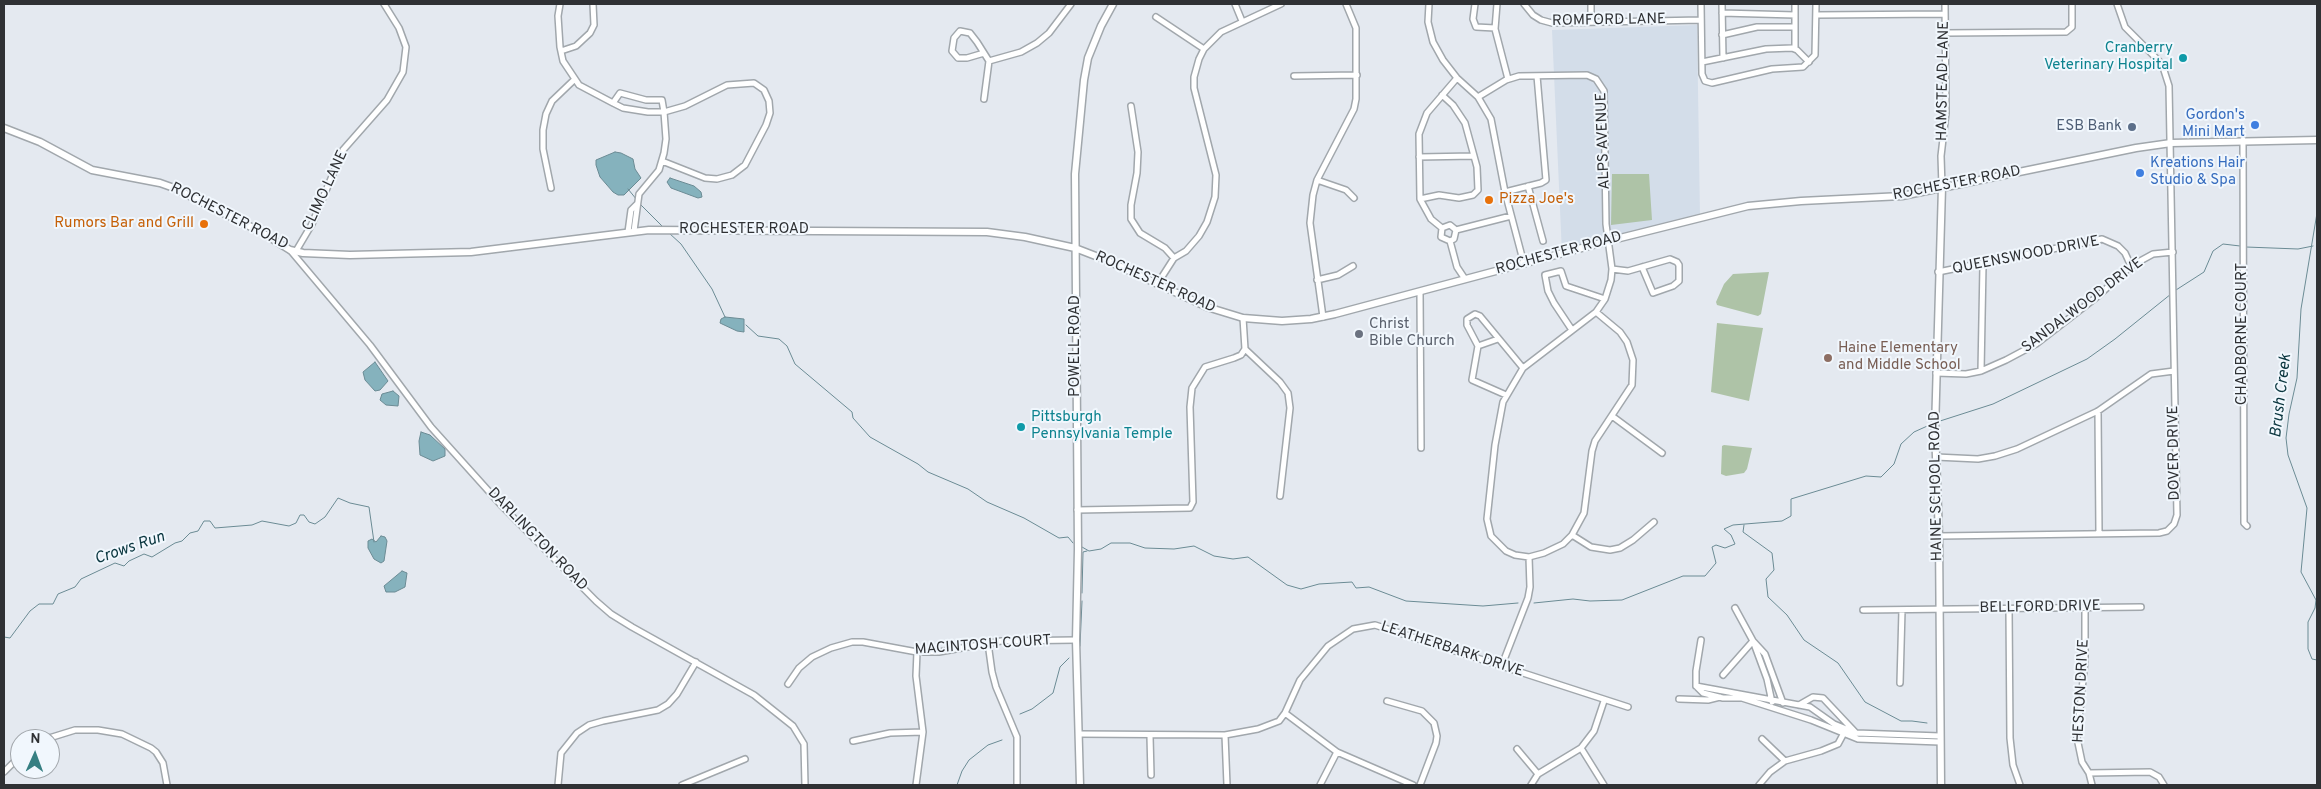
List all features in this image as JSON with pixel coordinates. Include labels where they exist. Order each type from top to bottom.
[{"type":"street","name":"CLIMO LANE","points":[[293,250],[312,224],[343,150],[387,100],[403,72],[406,47],[399,28],[384,4]]},
{"type":"street","points":[[560,4],[558,16],[563,61],[579,85],[613,103],[634,111],[664,112],[685,106],[727,85],[754,83],[764,90],[769,101],[770,113],[745,165],[732,175],[716,179],[705,178],[662,160]]},
{"type":"street","points":[[561,51],[576,46],[590,34],[594,25],[595,13],[593,4]]},
{"type":"street","points":[[989,61],[1020,52],[1037,43],[1049,33],[1071,4]]},
{"type":"street","name":"POWELL ROAD","points":[[1080,785],[1076,640],[1075,174],[1084,80],[1088,58],[1113,4]]},
{"type":"street","points":[[1234,4],[1242,21]]},
{"type":"street","points":[[1158,283],[1174,258],[1186,251],[1199,236],[1209,216],[1215,197],[1216,175],[1194,88],[1194,77],[1204,49],[1221,32],[1281,4]]},
{"type":"street","points":[[1323,317],[1310,223],[1313,195],[1317,180],[1354,109],[1357,75],[1356,28],[1346,4]]},
{"type":"street","points":[[1429,4],[1428,22],[1433,42],[1443,60],[1478,97],[1491,120],[1505,192],[1524,264]]},
{"type":"street","points":[[1475,4],[1473,19],[1476,27],[1495,28]]},
{"type":"street","points":[[1497,4],[1495,28],[1497,44],[1508,79]]},
{"type":"street","name":"ROMFORD LANE","points":[[1524,4],[1533,16],[1552,23],[1702,20]]},
{"type":"street","points":[[1591,4],[1591,21]]},
{"type":"street","points":[[1701,4],[1703,77],[1705,81],[1712,83],[1772,69],[1803,67],[1816,55],[1816,4]]},
{"type":"street","points":[[1722,4],[1723,58]]},
{"type":"street","points":[[1795,4],[1795,48]]},
{"type":"street","name":"HAMSTEAD LANE","points":[[1942,187],[1941,156],[1946,113],[1945,4]]},
{"type":"street","points":[[1945,33],[2066,32],[2072,27],[2072,4]]},
{"type":"street","name":"DOVER DRIVE","points":[[1939,536],[2159,533],[2167,531],[2174,524],[2176,515],[2171,143],[2167,75],[2156,56],[2125,27],[2117,4]]},
{"type":"street","points":[[1722,13],[1795,15]]},
{"type":"street","points":[[1816,15],[1945,14]]},
{"type":"street","points":[[1156,17],[1204,49]]},
{"type":"street","points":[[1722,34],[1758,27],[1795,27]]},
{"type":"street","points":[[984,53],[967,58],[958,58],[952,51],[954,38],[960,31],[965,31],[973,37],[984,53],[989,61],[984,99]]},
{"type":"street","points":[[1702,62],[1770,48],[1795,48],[1809,62]]},
{"type":"street","points":[[1294,76],[1357,75]]},
{"type":"street","name":"ALPS AVENUE","points":[[1478,97],[1508,79],[1519,76],[1586,75],[1596,79],[1602,87],[1605,110],[1608,241]]},
{"type":"street","points":[[1505,192],[1541,183],[1547,176],[1537,76]]},
{"type":"street","points":[[1442,228],[1430,219],[1420,199],[1419,134],[1427,112],[1458,78]]},
{"type":"street","points":[[551,188],[546,172],[543,149],[543,130],[546,114],[552,101],[575,80]]},
{"type":"street","points":[[613,103],[620,93],[646,100],[662,100],[664,112],[666,139],[662,160],[658,170],[639,194],[631,231]]},
{"type":"street","points":[[1420,199],[1436,195],[1459,198],[1473,195],[1478,190],[1474,156],[1465,123],[1453,105],[1442,95]]},
{"type":"street","points":[[1131,106],[1138,152],[1131,219],[1140,233],[1165,248],[1174,258]]},
{"type":"street","name":"ROCHESTER ROAD","points":[[4,128],[40,142],[92,170],[174,188],[293,250],[313,254],[471,252],[631,231],[979,232],[1025,237],[1075,248],[1158,283],[1207,307],[1243,318],[1282,321],[1323,317],[1608,241],[1748,206],[1801,201],[1902,196],[2171,143],[2243,140],[2316,140]]},
{"type":"street","name":"CHADBORNE COURT","points":[[2243,140],[2244,523],[2247,526]]},
{"type":"street","points":[[1419,157],[1474,156]]},
{"type":"street","points":[[1317,180],[1346,190],[1354,198]]},
{"type":"street","points":[[1528,186],[1543,241]]},
{"type":"street","name":"HAINE SCHOOL ROAD","points":[[1941,785],[1936,373],[1942,187]]},
{"type":"street","points":[[1456,230],[1512,216]]},
{"type":"street","points":[[1442,228],[1450,225],[1456,230]]},
{"type":"street","points":[[1442,228],[1441,237],[1450,241]]},
{"type":"street","points":[[1450,241],[1456,235],[1456,230]]},
{"type":"street","name":"QUEENSWOOD DRIVE","points":[[1938,272],[1983,265],[2102,240],[2118,246],[2125,253],[2131,266]]},
{"type":"street","points":[[1450,241],[1457,267],[1465,279]]},
{"type":"street","points":[[1596,312],[1623,335],[1633,360],[1632,385],[1595,441],[1584,513],[1572,535],[1556,548],[1529,557],[1506,551],[1491,536],[1487,519],[1495,445],[1506,395],[1522,368],[1596,312],[1605,299],[1612,269],[1608,241]]},
{"type":"street","name":"DARLINGTON ROAD","points":[[293,250],[370,345],[431,427],[541,546],[611,614],[754,694],[793,726],[804,744],[805,785]]},
{"type":"street","name":"SANDALWOOD DRIVE","points":[[1936,373],[1966,374],[1981,371],[2006,360],[2036,344],[2098,296],[2131,266],[2153,254],[2172,252]]},
{"type":"street","points":[[1612,269],[1622,271],[1674,259],[1679,265],[1679,281],[1673,286],[1653,293],[1642,267]]},
{"type":"street","points":[[1981,371],[1983,265]]},
{"type":"street","points":[[1317,280],[1338,275],[1353,266]]},
{"type":"street","points":[[1453,282],[1457,267]]},
{"type":"street","points":[[1572,330],[1554,304],[1548,291],[1545,275],[1560,271],[1566,286],[1605,299]]},
{"type":"street","points":[[1420,292],[1420,448]]},
{"type":"street","points":[[1506,395],[1472,380],[1478,346],[1466,322],[1475,314],[1480,316],[1522,368]]},
{"type":"street","points":[[1076,510],[1186,510],[1190,508],[1193,502],[1190,406],[1192,388],[1205,367],[1241,355],[1245,349],[1243,318]]},
{"type":"street","points":[[1478,346],[1498,340]]},
{"type":"street","points":[[1245,349],[1280,382],[1288,393],[1290,408],[1280,496]]},
{"type":"street","points":[[1936,457],[1978,459],[2017,449],[2098,411],[2151,374],[2174,371]]},
{"type":"street","points":[[2098,411],[2099,533]]},
{"type":"street","points":[[1612,416],[1662,453]]},
{"type":"street","points":[[1572,535],[1591,547],[1610,550],[1620,548],[1633,540],[1654,522]]},
{"type":"street","points":[[1502,665],[1528,598],[1530,587],[1529,557]]},
{"type":"street","name":"HESTON DRIVE","points":[[2085,607],[2085,661],[2077,738],[2082,762],[2089,773],[2092,785]]},
{"type":"street","name":"BELLFORD DRIVE","points":[[1863,610],[2141,607]]},
{"type":"street","points":[[1735,608],[1753,641],[1767,679],[1771,701],[1778,710]]},
{"type":"street","points":[[2009,609],[2010,738],[2013,765],[2020,785]]},
{"type":"street","points":[[1900,683],[1902,610]]},
{"type":"street","name":"LEATHERBARK DRIVE","points":[[1285,713],[1300,680],[1328,646],[1353,629],[1375,625],[1502,665],[1604,701],[1628,707]]},
{"type":"street","name":"MACINTOSH COURT","points":[[788,684],[804,662],[842,644],[864,642],[917,652],[945,651],[988,643],[1076,640]]},
{"type":"street","points":[[1701,640],[1696,672],[1696,686],[1703,693],[1719,697],[1738,697],[1864,740],[1940,739]]},
{"type":"street","points":[[1723,675],[1753,641]]},
{"type":"street","points":[[1753,641],[1765,654],[1783,703]]},
{"type":"street","points":[[988,643],[996,687],[1016,737],[1017,785]]},
{"type":"street","points":[[916,785],[923,732],[916,676],[917,652]]},
{"type":"street","points":[[558,785],[560,753],[577,733],[589,725],[603,721],[658,710],[668,704],[677,694],[696,662]]},
{"type":"street","points":[[1696,686],[1810,707],[1845,732],[1940,739]]},
{"type":"street","points":[[1679,699],[1708,700],[1719,697],[1726,691]]},
{"type":"street","points":[[1796,705],[1814,697],[1823,698],[1856,733]]},
{"type":"street","points":[[1387,701],[1422,711],[1434,722],[1437,736],[1436,742],[1420,785]]},
{"type":"street","points":[[1531,785],[1538,774],[1582,748],[1594,731],[1604,701]]},
{"type":"street","points":[[1796,705],[1799,717]]},
{"type":"street","points":[[1079,734],[1150,736],[1226,735],[1258,729],[1279,721],[1285,713],[1337,752],[1413,785]]},
{"type":"street","points":[[60,734],[86,730],[122,734],[156,752],[163,763],[166,785]]},
{"type":"street","points":[[853,741],[890,733],[923,732]]},
{"type":"street","points":[[1759,785],[1770,772],[1785,761],[1838,744],[1845,732]]},
{"type":"street","points":[[1226,735],[1227,785]]},
{"type":"street","points":[[1150,736],[1152,775]]},
{"type":"street","points":[[1762,739],[1785,761]]},
{"type":"street","points":[[1582,748],[1604,785]]},
{"type":"street","points":[[1517,749],[1538,774]]},
{"type":"street","points":[[1320,785],[1337,752]]},
{"type":"street","points":[[682,785],[745,759]]},
{"type":"street","points":[[2089,773],[2150,772],[2158,777],[2164,785]]},
{"type":"shaded area","points":[[1697,25],[1700,217],[1562,254],[1552,30]]},
{"type":"green space","points":[[1612,174],[1649,174],[1652,220],[1611,225]]},
{"type":"green space","points":[[1769,272],[1761,314],[1758,316],[1717,305],[1716,302],[1724,284],[1733,274]]},
{"type":"green space","points":[[1717,323],[1763,328],[1749,401],[1711,392]]},
{"type":"green space","points":[[1722,446],[1752,448],[1747,469],[1744,473],[1726,476],[1721,474]]},
{"type":"water","points":[[615,152],[633,159],[635,169],[641,178],[624,195],[618,195],[613,192],[600,177],[596,165],[596,160]]},
{"type":"water","points":[[670,178],[694,186],[701,192],[702,197],[698,198],[671,188],[667,182]]},
{"type":"water","points":[[725,317],[744,319],[744,332],[737,331],[720,323],[721,319]]},
{"type":"water","points":[[375,362],[388,381],[380,390],[375,391],[365,380],[363,372]]},
{"type":"water","points":[[393,391],[399,396],[398,406],[386,405],[380,400],[382,394]]},
{"type":"water","points":[[421,432],[430,435],[445,449],[445,456],[433,461],[420,455],[419,441]]},
{"type":"water","points":[[381,536],[385,537],[387,541],[384,561],[381,563],[374,559],[368,548],[368,541],[372,539],[376,542]]},
{"type":"water","points":[[402,571],[407,573],[405,587],[395,592],[386,592],[384,586]]},
{"type":"waterway","points":[[628,189],[637,200]]},
{"type":"waterway","points":[[639,203],[663,227]]},
{"type":"waterway","name":"Brush Creek","points":[[2317,213],[2301,309],[2297,378],[2286,438],[2288,455],[2307,508],[2301,572],[2316,600],[2315,608],[2308,622],[2308,649],[2312,659],[2317,660]]},
{"type":"waterway","points":[[669,233],[681,244],[712,289],[725,317]]},
{"type":"waterway","points":[[2176,290],[2204,272],[2213,251],[2223,244],[2240,246]]},
{"type":"waterway","points":[[2246,247],[2298,249],[2313,246]]},
{"type":"waterway","points":[[1937,422],[1993,404],[2087,359],[2171,294]]},
{"type":"waterway","points":[[746,325],[758,336],[779,339],[787,346],[795,364],[852,412],[853,418],[870,437],[918,464],[928,472],[968,489],[987,502],[1024,518],[1059,538],[1068,537],[1073,543]]},
{"type":"waterway","points":[[1534,603],[1573,599],[1590,601],[1622,600],[1683,576],[1705,576],[1716,563],[1712,547],[1716,545],[1725,548],[1735,544],[1731,535],[1724,529],[1733,525],[1782,521],[1791,516],[1791,499],[1866,476],[1881,477],[1894,464],[1901,444],[1914,432],[1934,423]]},
{"type":"waterway","name":"Crows Run","points":[[4,637],[10,638],[30,611],[39,604],[53,604],[58,594],[75,587],[81,579],[115,563],[124,566],[129,561],[144,554],[152,557],[175,543],[182,541],[190,533],[198,531],[204,521],[210,521],[215,528],[252,525],[262,521],[289,526],[296,523],[300,515],[304,515],[309,522],[315,524],[325,517],[338,498],[369,507],[374,542]]},
{"type":"waterway","points":[[1744,525],[1743,532],[1772,553],[1774,570],[1766,579],[1768,597],[1787,615],[1804,640],[1838,663],[1865,702],[1901,721],[1927,723]]},
{"type":"waterway","points":[[1082,547],[1089,551],[1101,549],[1111,543],[1130,543],[1145,548],[1174,549],[1194,546],[1214,556],[1233,559],[1248,557],[1287,585],[1301,589],[1319,584],[1352,582],[1356,588],[1369,587],[1406,601],[1483,606],[1518,603]]},
{"type":"waterway","points":[[1082,593],[1083,552],[1087,551]]},
{"type":"waterway","points":[[1080,646],[1082,601]]},
{"type":"waterway","points":[[1020,714],[1032,709],[1053,693],[1060,667],[1069,658]]},
{"type":"waterway","points":[[957,785],[962,771],[969,760],[988,745],[1002,740]]},
{"type":"place","name":"Cranberry Veterinary Hospital","points":[[2183,58]]},
{"type":"place","name":"Gordon's Mini Mart","points":[[2255,125]]},
{"type":"place","name":"ESB Bank","points":[[2132,127]]},
{"type":"place","name":"Kreations Hair Studio & Spa","points":[[2140,173]]},
{"type":"place","name":"Pizza Joe's","points":[[1489,200]]},
{"type":"place","name":"Rumors Bar and Grill","points":[[204,224]]},
{"type":"place","name":"Christ Bible Church","points":[[1359,334]]},
{"type":"place","name":"Haine Elementary and Middle School","points":[[1828,358]]},
{"type":"place","name":"Pittsburgh Pennsylvania Temple","points":[[1021,427]]}]
